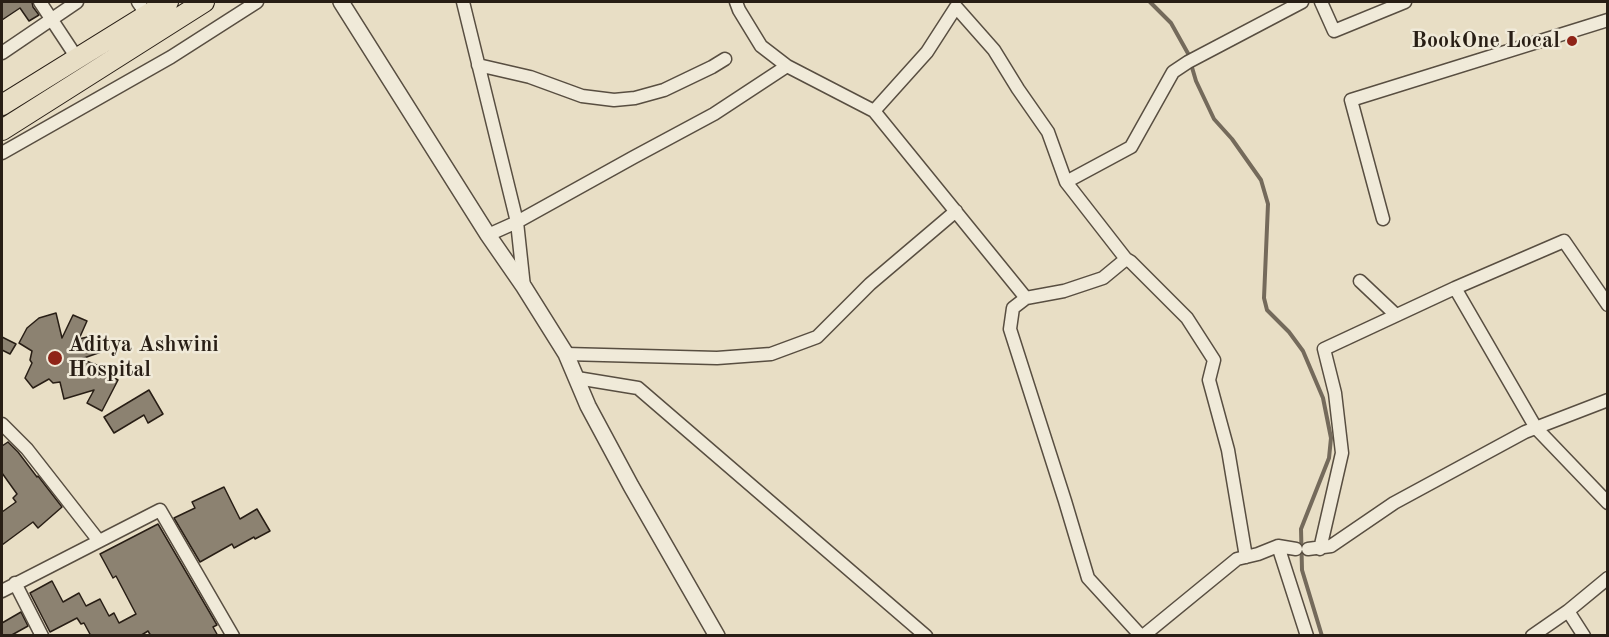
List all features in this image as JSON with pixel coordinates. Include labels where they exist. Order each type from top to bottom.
[{"type":"main road","points":[[2,105],[77,58],[143,8],[168,2]]},
{"type":"main road","points":[[2,130],[204,2]]},
{"type":"street","points":[[40,2],[77,58]]},
{"type":"street","points":[[2,53],[77,2]]},
{"type":"street","points":[[2,153],[171,57],[257,2]]},
{"type":"street","points":[[341,2],[566,354],[588,406],[717,636]]},
{"type":"street","points":[[463,2],[517,222],[524,287]]},
{"type":"street","points":[[736,2],[761,46],[787,66],[874,111],[1026,298]]},
{"type":"street","points":[[1066,182],[1131,147],[1173,72],[1302,2]]},
{"type":"street","points":[[1321,2],[1334,31],[1398,3]]},
{"type":"street","points":[[874,111],[927,52],[956,7],[994,50],[1048,132],[1066,182],[1126,259],[1187,318],[1214,360],[1209,380],[1228,450],[1246,557]]},
{"type":"street","points":[[1383,219],[1351,100],[1608,20]]},
{"type":"street","points":[[478,65],[530,77],[582,96],[614,100],[635,98],[664,90],[725,59]]},
{"type":"street","points":[[488,235],[517,222],[714,114],[787,66]]},
{"type":"street","points":[[566,354],[717,358],[771,354],[817,337],[870,284],[956,211]]},
{"type":"street","points":[[1308,549],[1342,453],[1335,393],[1324,349],[1455,288],[1564,241],[1608,305]]},
{"type":"street","points":[[1126,259],[1103,278],[1064,291],[1026,298],[1013,308],[1010,329],[1088,579],[1142,636],[1237,559],[1278,546],[1308,549],[1331,546],[1394,503],[1525,432],[1608,400]]},
{"type":"street","points":[[1360,282],[1396,315]]},
{"type":"street","points":[[1455,288],[1536,428],[1608,503]]},
{"type":"street","points":[[577,378],[638,388],[926,636]]},
{"type":"street","points":[[2,424],[27,449],[99,541]]},
{"type":"street","points":[[2,591],[160,510],[233,636]]},
{"type":"street","points":[[1278,546],[1307,636]]},
{"type":"street","points":[[1532,636],[1568,611],[1608,578]]},
{"type":"street","points":[[15,583],[42,636]]},
{"type":"street","points":[[1568,611],[1584,636]]},
{"type":"building","points":[[2,2],[32,2],[39,15],[29,21],[20,8],[2,20]]},
{"type":"building","points":[[56,313],[62,338],[73,315],[87,321],[79,339],[100,334],[104,351],[81,359],[102,367],[100,370],[118,380],[102,411],[87,403],[94,390],[64,399],[60,382],[53,383],[49,379],[33,388],[25,378],[32,363],[30,360],[32,351],[19,343],[27,328],[39,318]]},
{"type":"building","points":[[2,337],[16,344],[10,354],[2,350]]},
{"type":"building","points":[[149,390],[163,414],[148,423],[144,415],[114,433],[104,417]]},
{"type":"building","points":[[8,442],[62,507],[38,528],[33,522],[2,545],[2,512],[16,502],[13,498],[17,494],[2,473],[2,446]]},
{"type":"building","points":[[224,487],[240,519],[257,509],[270,531],[234,548],[232,544],[200,562],[174,518],[195,508],[192,502]]},
{"type":"building","points":[[158,524],[217,625],[213,627],[218,636],[151,636],[148,631],[140,636],[91,636],[84,623],[81,624],[77,618],[50,632],[30,593],[52,581],[63,602],[79,593],[86,606],[100,599],[109,616],[114,613],[119,623],[136,614],[116,576],[113,578],[100,554]]},
{"type":"building","points":[[21,612],[28,626],[10,636],[2,636],[2,623]]},
{"type":"waterway","points":[[1150,2],[1171,23],[1190,57]]},
{"type":"waterway","points":[[1191,64],[1196,81],[1214,119],[1232,139],[1261,180],[1268,204],[1264,298],[1267,310],[1289,332],[1303,351],[1323,398],[1331,438],[1329,458],[1301,529],[1302,570],[1322,636]]},
{"type":"place","name":"BookOne Local","points":[[1572,41]]},
{"type":"place","name":"Aditya Ashwini Hospital","points":[[55,358]]}]
